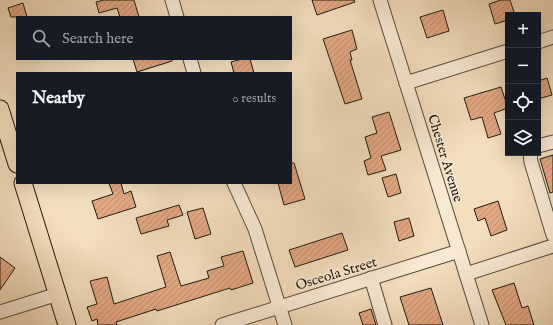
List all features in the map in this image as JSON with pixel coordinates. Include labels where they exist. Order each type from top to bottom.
[{"type":"main road","points":[[0,109],[16,161]]},
{"type":"main road","points":[[23,184],[67,325]]},
{"type":"street","points":[[172,0],[177,16]]},
{"type":"street","name":"Chester Avenue","points":[[380,0],[482,325]]},
{"type":"street","points":[[541,41],[553,37]]},
{"type":"street","points":[[406,83],[505,52]]},
{"type":"street","points":[[190,60],[194,72]]},
{"type":"street","points":[[541,145],[553,142]]},
{"type":"street","points":[[530,156],[553,235]]},
{"type":"street","points":[[234,184],[255,229],[285,325]]},
{"type":"street","points":[[466,274],[553,246]]},
{"type":"street","name":"Osceola Street","points":[[222,325],[459,251]]},
{"type":"street","points":[[371,278],[385,325]]},
{"type":"street","points":[[0,312],[58,294]]},
{"type":"building","points":[[104,0],[134,0],[139,16],[120,16],[117,8],[99,13],[96,2]]},
{"type":"building","points":[[312,0],[354,0],[355,2],[317,15]]},
{"type":"building","points":[[501,0],[510,0],[514,12],[505,12],[505,21],[495,24],[489,4]]},
{"type":"building","points":[[23,3],[27,16],[11,17],[8,8]]},
{"type":"building","points":[[443,10],[449,31],[427,38],[420,17]]},
{"type":"building","points":[[352,30],[357,49],[350,52],[352,60],[350,60],[362,99],[345,104],[323,39]]},
{"type":"building","points":[[133,60],[172,60],[172,61],[137,72]]},
{"type":"building","points":[[238,60],[250,60],[254,72],[234,72],[231,62]]},
{"type":"building","points":[[547,78],[552,95],[541,98],[541,80]]},
{"type":"building","points":[[501,87],[505,99],[505,109],[494,113],[501,134],[488,138],[482,117],[471,120],[464,98]]},
{"type":"building","points":[[389,112],[401,150],[381,156],[386,170],[368,175],[364,161],[371,158],[365,137],[377,133],[372,117]]},
{"type":"building","points":[[553,155],[553,192],[550,193],[540,159]]},
{"type":"building","points":[[292,163],[294,163],[305,199],[284,205],[278,184],[292,184]]},
{"type":"building","points":[[396,174],[401,193],[388,197],[382,178]]},
{"type":"building","points":[[109,184],[121,184],[124,194],[131,191],[136,207],[98,219],[92,201],[113,194]]},
{"type":"building","points":[[498,201],[507,230],[491,236],[485,218],[478,221],[474,209]]},
{"type":"building","points":[[179,205],[183,215],[167,220],[169,226],[141,234],[136,218]]},
{"type":"building","points":[[203,208],[211,234],[195,239],[187,212]]},
{"type":"building","points":[[409,218],[414,236],[399,241],[394,222]]},
{"type":"building","points":[[342,233],[348,250],[295,267],[289,250]]},
{"type":"building","points":[[243,251],[253,283],[231,290],[230,288],[157,311],[156,309],[116,322],[117,325],[98,325],[97,319],[92,321],[87,307],[97,304],[90,281],[107,277],[114,304],[166,287],[157,256],[170,252],[181,286],[209,278],[207,271],[224,266],[221,257]]},
{"type":"building","points":[[0,257],[15,268],[0,290]]},
{"type":"building","points":[[514,283],[522,308],[528,306],[534,325],[506,325],[492,290]]},
{"type":"building","points":[[431,288],[443,325],[409,325],[400,297]]},
{"type":"building","points":[[371,309],[376,325],[363,325],[359,313]]}]
